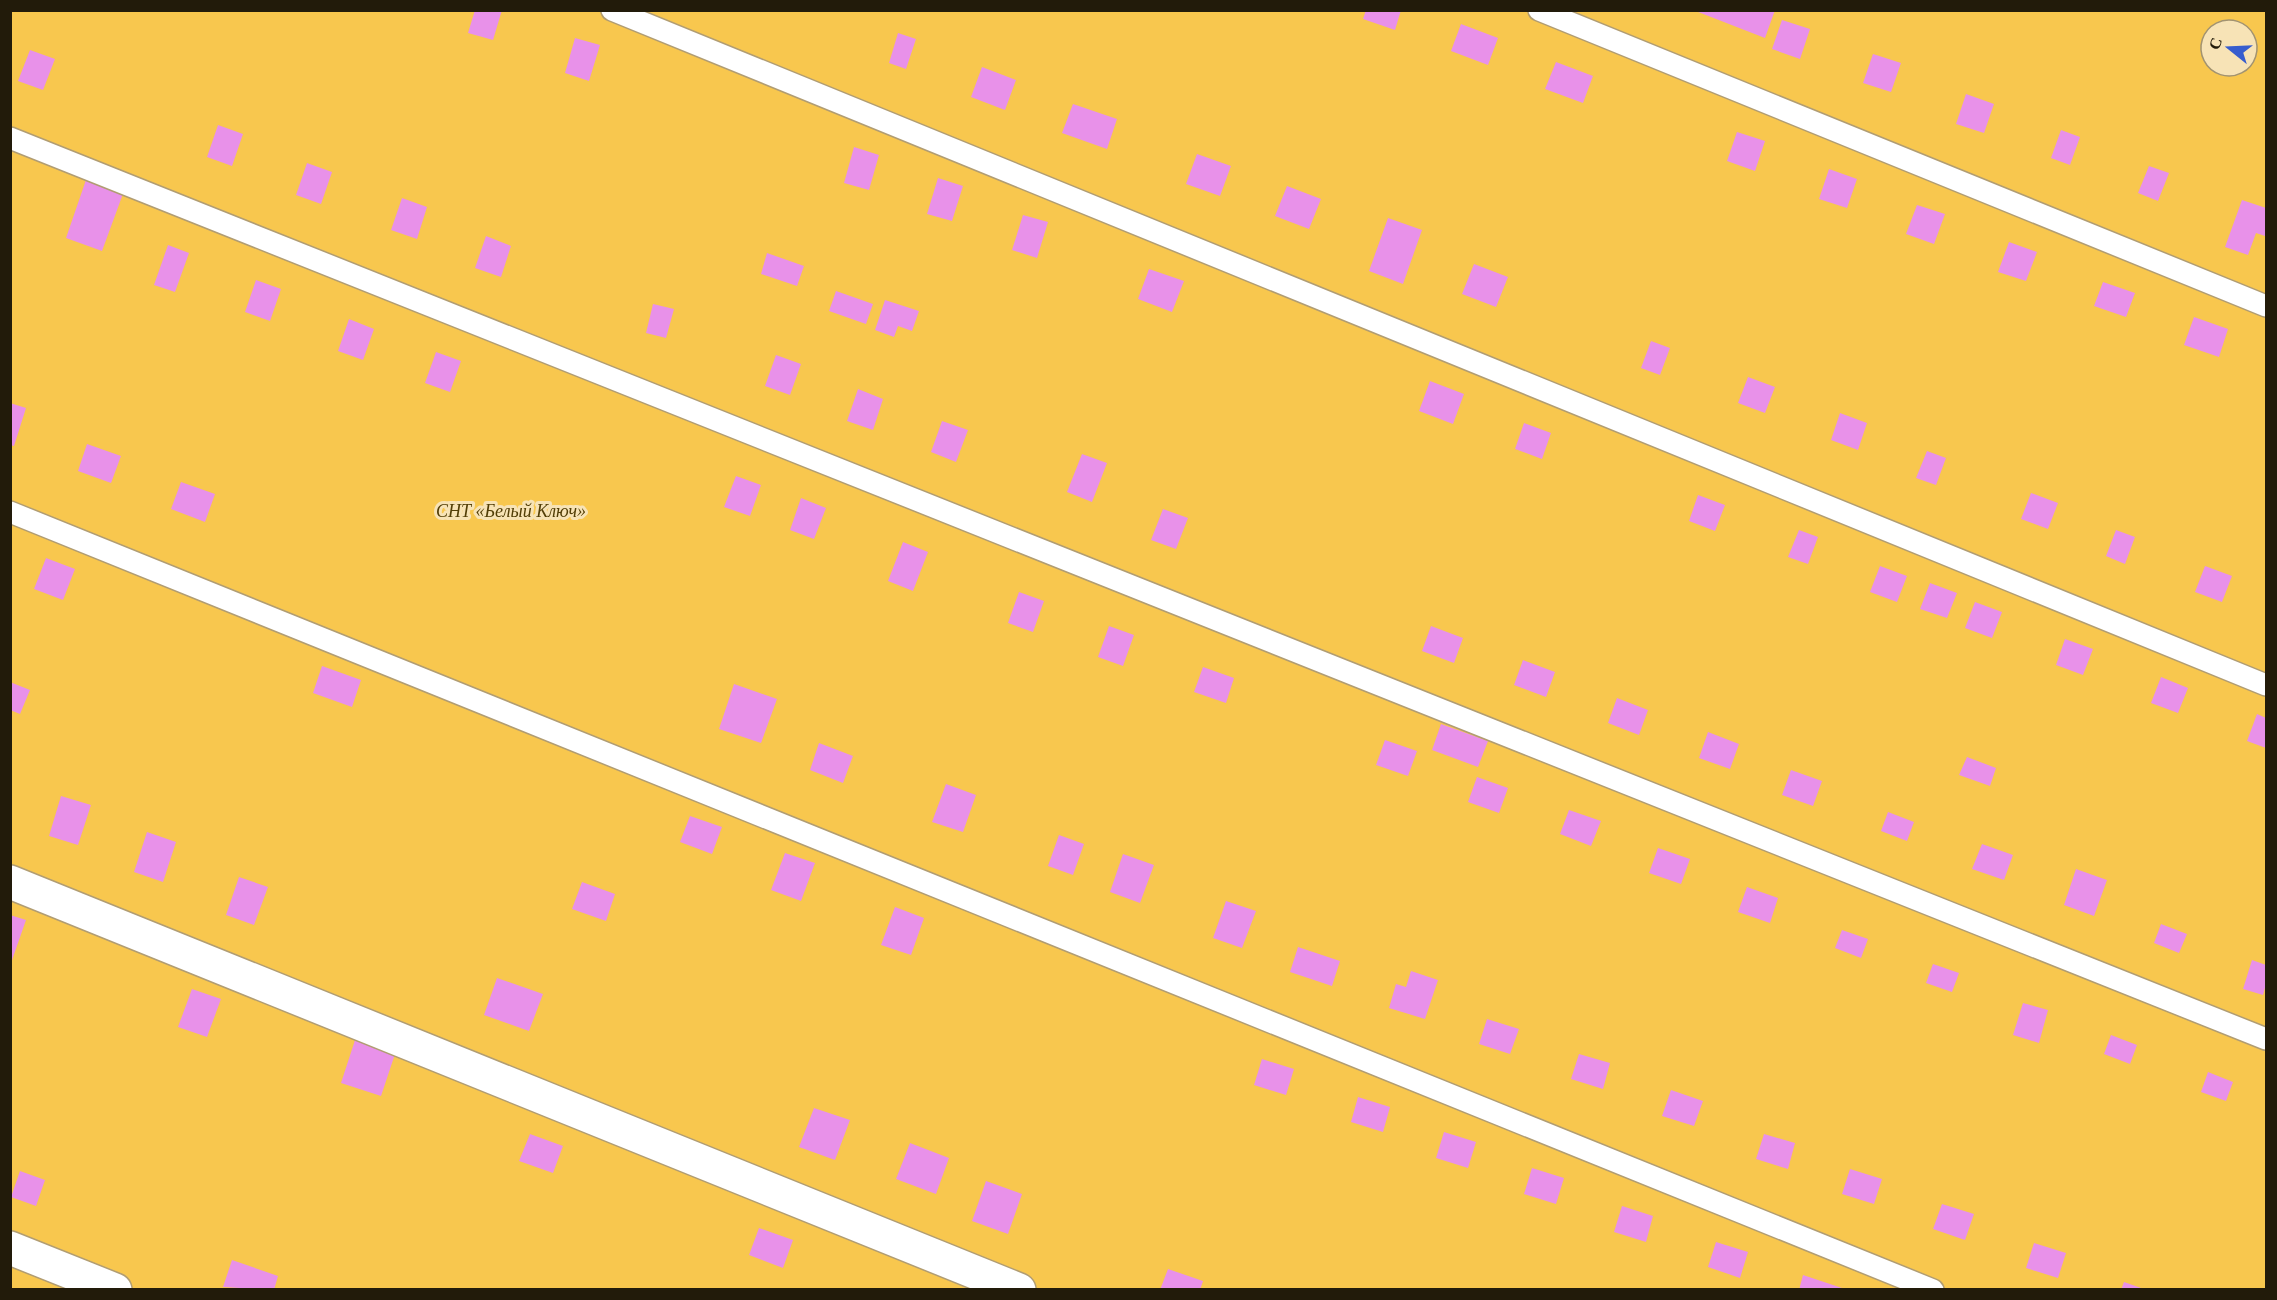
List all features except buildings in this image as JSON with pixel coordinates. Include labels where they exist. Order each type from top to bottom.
[{"type":"street","points":[[10,882],[1019,1290]]},
{"type":"street","points":[[10,1248],[115,1290]]},
{"type":"lane","points":[[612,10],[2266,685]]},
{"type":"lane","points":[[1539,10],[2266,306]]},
{"type":"lane","points":[[10,138],[2266,1039]]},
{"type":"lane","points":[[10,512],[1933,1290]]},
{"type":"green space","name":"СНТ «Белый Ключ»","points":[[10,11],[2266,11],[2266,1289],[11,1289]]}]
